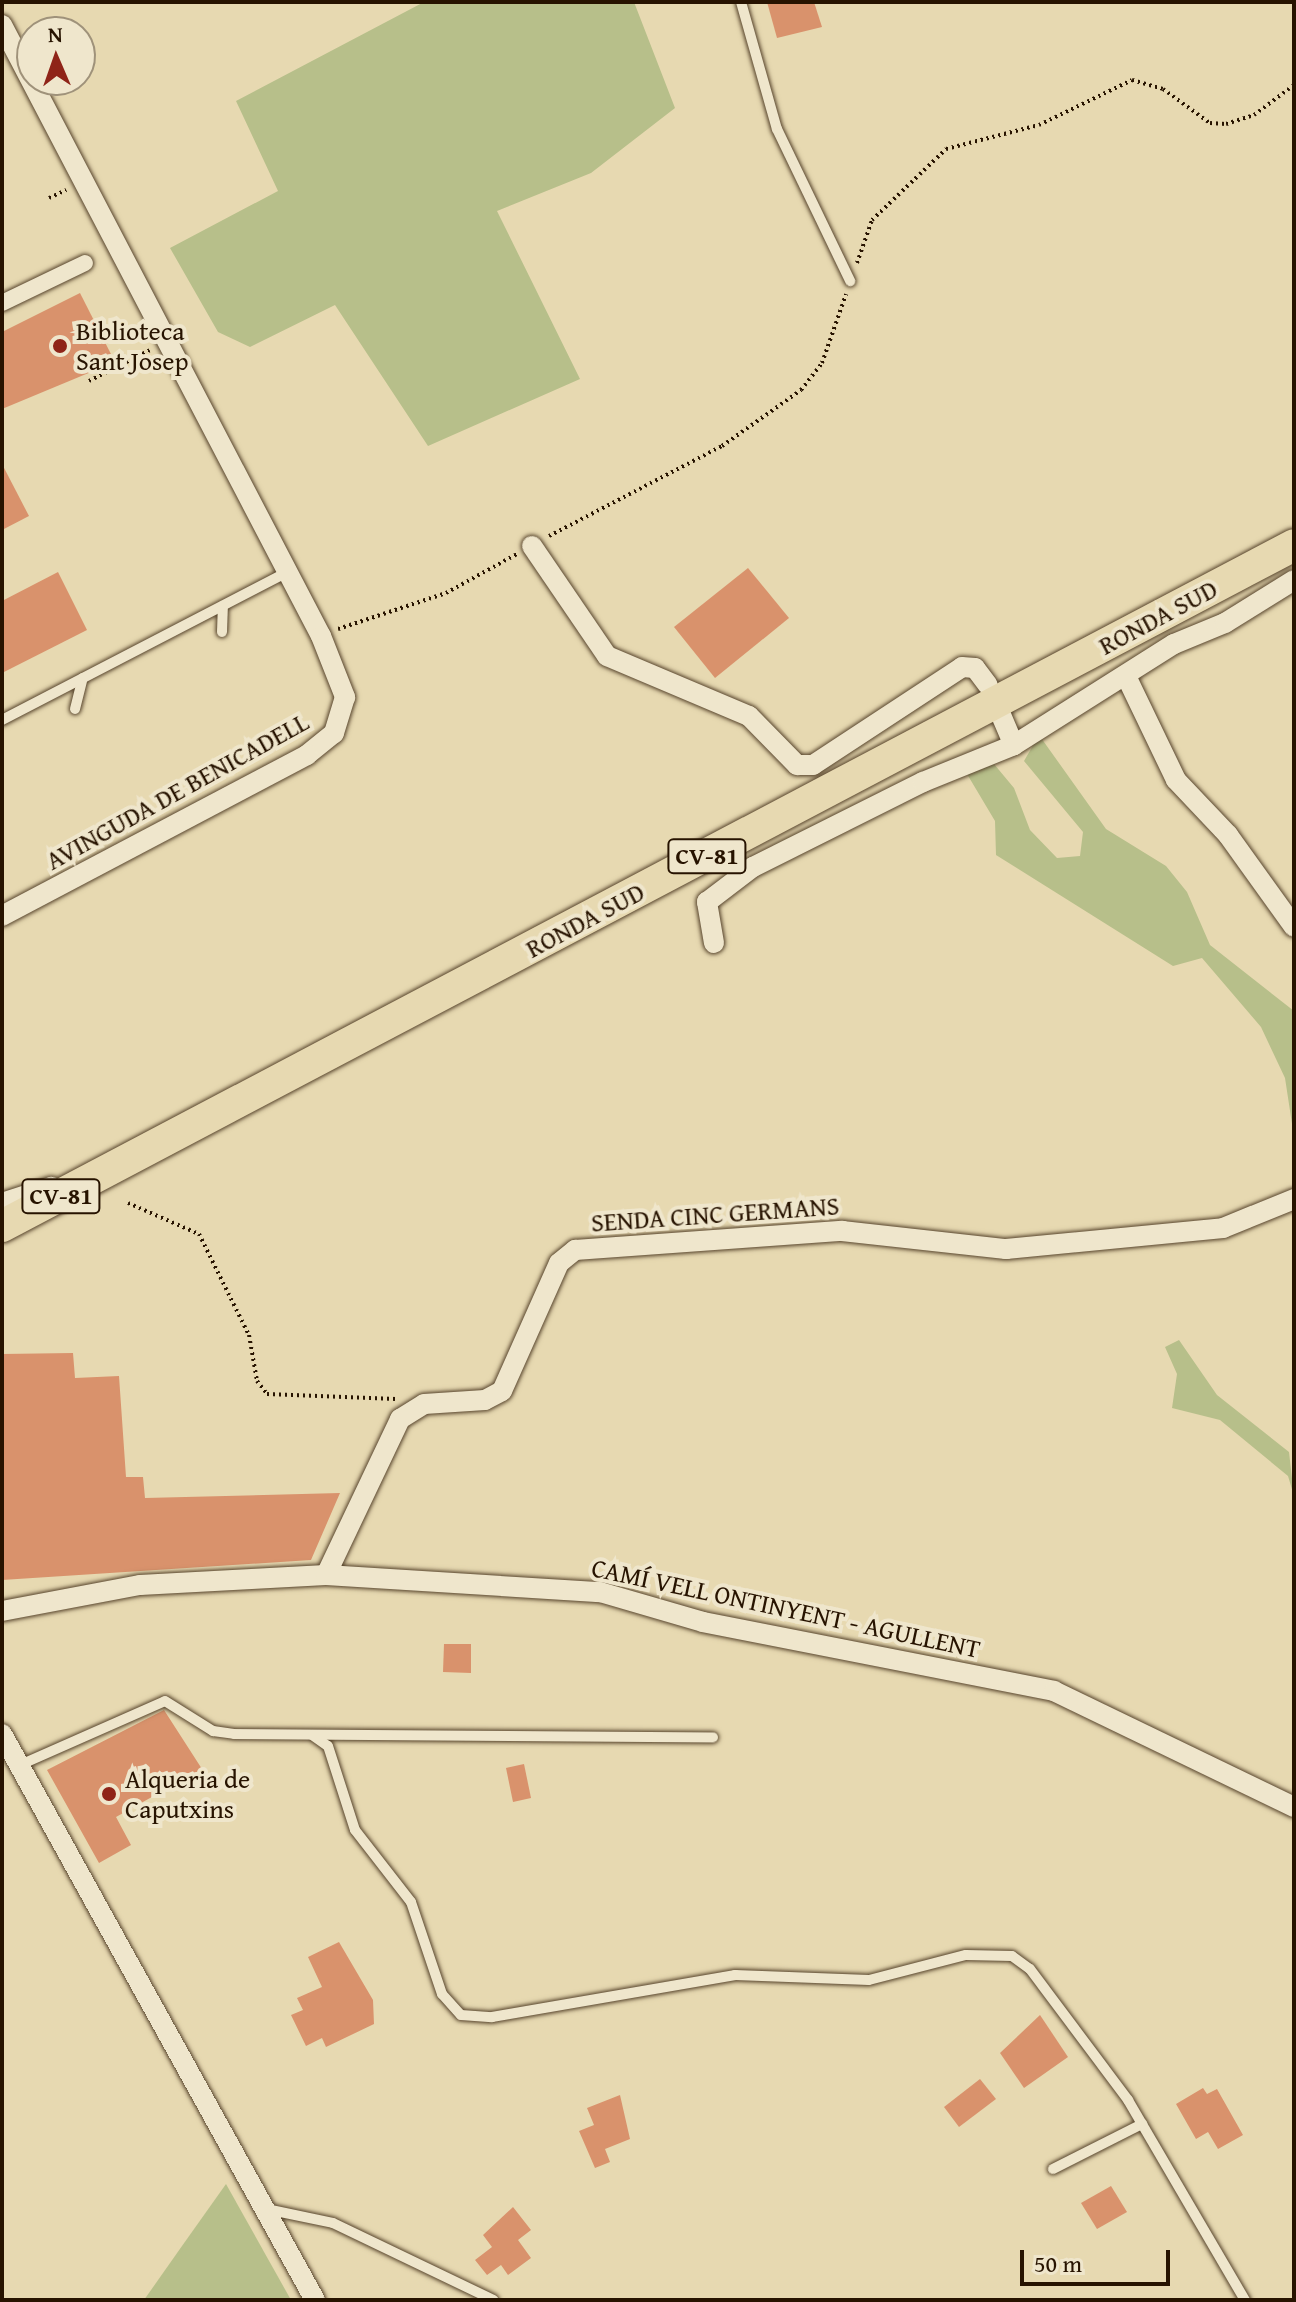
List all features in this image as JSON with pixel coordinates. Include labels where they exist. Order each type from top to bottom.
[{"type":"main road","name":"RONDA SUD","points":[[2,1226],[1294,545]]},
{"type":"street","points":[[2,25],[158,346],[321,636]]},
{"type":"street","points":[[2,303],[85,263]]},
{"type":"street","points":[[532,546],[607,656],[749,716],[797,765],[813,765],[962,667],[975,668],[988,685]]},
{"type":"street","points":[[714,943],[707,902],[721,888],[805,838],[1014,745],[1127,678],[1174,644],[1225,623],[1294,580]]},
{"type":"street","name":"AVINGUDA DE BENICADELL","points":[[2,916],[288,766],[334,733],[345,697],[321,636]]},
{"type":"street","points":[[1127,678],[1176,780],[1228,835],[1294,927]]},
{"type":"street","points":[[1001,715],[1014,745]]},
{"type":"street","points":[[2,1203],[119,1166]]},
{"type":"street","name":"SENDA CINC GERMANS","points":[[410,1409],[485,1400],[502,1391],[559,1263],[588,1245],[842,1231],[1006,1249],[1223,1228],[1294,1199]]},
{"type":"street","points":[[326,1575],[410,1409]]},
{"type":"street","name":"CAMÍ VELL ONTINYENT - AGULLENT","points":[[2,1611],[140,1585],[326,1575],[600,1592],[703,1622],[1054,1691],[1294,1807]]},
{"type":"street","points":[[2,1734],[271,2210],[315,2300]]},
{"type":"lane","points":[[741,2],[777,129],[850,281]]},
{"type":"lane","points":[[2,720],[287,572]]},
{"type":"lane","points":[[222,632],[223,606]]},
{"type":"lane","points":[[75,709],[83,678]]},
{"type":"lane","points":[[20,1765],[165,1701],[221,1733],[713,1737]]},
{"type":"lane","points":[[312,1735],[328,1746],[355,1830],[411,1902],[442,1994],[461,2015],[492,2017],[735,1975],[869,1980],[992,1951],[1030,1969],[1142,2124],[1245,2300]]},
{"type":"lane","points":[[1053,2169],[1142,2124]]},
{"type":"lane","points":[[271,2210],[348,2229],[494,2300]]},
{"type":"path","points":[[321,636],[446,593],[722,446],[801,390],[833,340],[872,220],[946,149],[1039,125],[1132,80],[1163,89],[1210,123],[1226,124],[1254,115],[1294,85]]},
{"type":"path","points":[[59,176],[71,198]]},
{"type":"path","points":[[143,337],[158,346]]},
{"type":"path","points":[[157,364],[158,346]]},
{"type":"path","points":[[89,381],[158,346]]},
{"type":"path","points":[[128,1203],[199,1234],[249,1335],[257,1381],[267,1394],[399,1399],[410,1409]]},
{"type":"green space","points":[[424,2],[634,2],[675,108],[591,173],[497,211],[580,379],[428,446],[335,305],[250,347],[218,332],[170,248],[278,191],[236,101]]},
{"type":"green space","points":[[1039,735],[1106,829],[1166,866],[1187,892],[1210,945],[1294,1011],[1294,1137],[1285,1078],[1261,1027],[1202,958],[1173,966],[996,855],[995,821],[967,774],[994,764],[1014,788],[1030,830],[1057,858],[1080,856],[1083,832],[1024,761]]},
{"type":"green space","points":[[1179,1340],[1217,1395],[1289,1452],[1294,1496],[1288,1476],[1220,1420],[1172,1408],[1177,1374],[1165,1347]]},
{"type":"green space","points":[[226,2184],[291,2300],[144,2300],[182,2246]]},
{"type":"building","points":[[767,2],[814,2],[822,27],[777,38]]},
{"type":"building","name":"Biblioteca Sant Josep","points":[[80,293],[115,362],[2,409],[2,332]]},
{"type":"building","points":[[2,464],[29,516],[2,530]]},
{"type":"building","points":[[748,568],[789,618],[715,678],[674,627]]},
{"type":"building","points":[[58,572],[87,630],[2,673],[2,601]]},
{"type":"building","points":[[73,1353],[75,1378],[119,1376],[126,1477],[143,1477],[145,1498],[340,1493],[311,1560],[2,1580],[2,1354]]},
{"type":"building","points":[[444,1644],[471,1644],[471,1673],[443,1672]]},
{"type":"building","name":"Alqueria de Caputxins","points":[[164,1710],[202,1769],[116,1817],[131,1845],[99,1863],[47,1770]]},
{"type":"building","points":[[524,1764],[531,1798],[513,1802],[506,1768]]},
{"type":"building","points":[[339,1942],[373,2000],[374,2024],[326,2047],[322,2038],[306,2046],[291,2015],[303,2010],[297,1998],[322,1987],[308,1957]]},
{"type":"building","points":[[1040,2015],[1068,2057],[1024,2088],[1000,2053]]},
{"type":"building","points":[[980,2079],[996,2099],[959,2127],[944,2107]]},
{"type":"building","points":[[1203,2088],[1207,2094],[1217,2089],[1243,2135],[1218,2149],[1208,2132],[1196,2139],[1176,2104]]},
{"type":"building","points":[[620,2095],[630,2139],[605,2149],[610,2162],[595,2168],[579,2131],[594,2125],[587,2108]]},
{"type":"building","points":[[1111,2186],[1127,2212],[1097,2229],[1081,2203]]},
{"type":"building","points":[[513,2207],[531,2230],[518,2240],[531,2258],[508,2275],[501,2265],[487,2275],[475,2260],[492,2247],[483,2235]]},
{"type":"place","name":"Biblioteca Sant Josep","points":[[60,346]]},
{"type":"place","name":"Alqueria de Caputxins","points":[[109,1794]]}]
